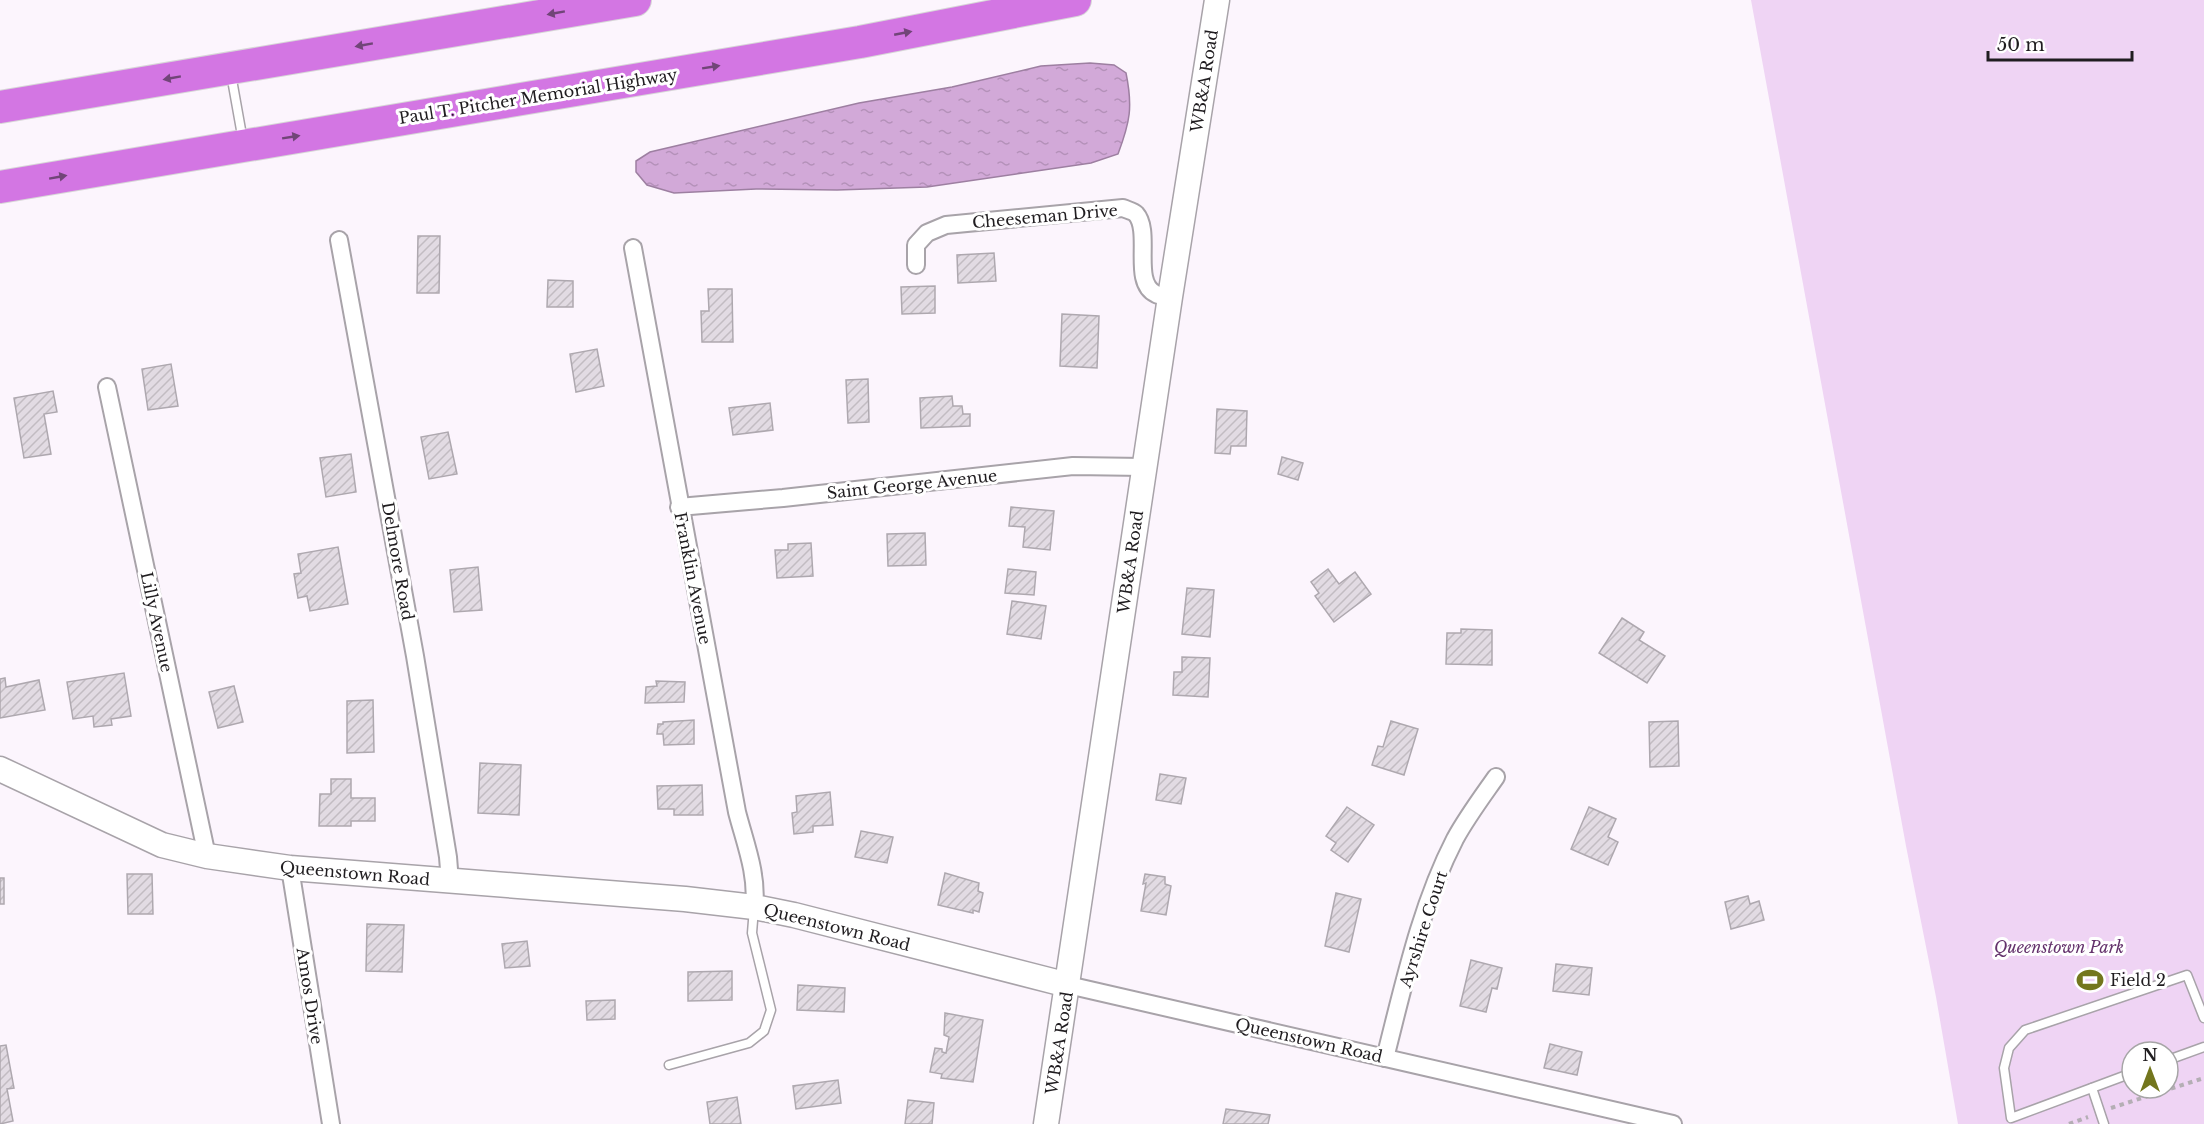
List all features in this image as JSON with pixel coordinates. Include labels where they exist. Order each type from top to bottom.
[{"type":"highway","points":[[0,107],[635,0]]},
{"type":"highway","name":"Paul T. Pitcher Memorial Highway","points":[[0,187],[860,42],[1075,0]]},
{"type":"street","name":"WB&A Road","points":[[1046,1124],[1144,467],[1217,0]]},
{"type":"street","name":"Cheeseman Drive","points":[[916,265],[916,245],[927,233],[946,225],[1123,208],[1135,213],[1141,223],[1144,280],[1148,289],[1156,295],[1170,297]]},
{"type":"street","name":"Delmore Road","points":[[339,240],[417,667],[450,882]]},
{"type":"street","name":"Franklin Avenue","points":[[633,248],[737,812],[754,874],[756,892],[754,907]]},
{"type":"street","name":"Lilly Avenue","points":[[107,387],[207,856]]},
{"type":"street","name":"Saint George Avenue","points":[[680,507],[1073,466],[1144,467]]},
{"type":"street","name":"Queenstown Road","points":[[0,769],[162,845],[207,856],[290,868],[685,899],[754,907],[794,915],[1068,985],[1673,1124]]},
{"type":"street","name":"Ayrshire Court","points":[[1385,1058],[1416,940],[1433,887],[1455,839],[1496,777]]},
{"type":"street","name":"Amos Drive","points":[[290,868],[331,1124]]},
{"type":"lane","points":[[230,68],[243,145]]},
{"type":"lane","points":[[669,1065],[749,1043],[760,1037],[764,1031],[771,1010],[752,933],[754,907]]},
{"type":"lane","points":[[2120,1078],[2011,1118],[2004,1068],[2008,1048],[2025,1030],[2187,975],[2204,1018]]},
{"type":"lane","points":[[2180,1056],[2204,1047]]},
{"type":"lane","points":[[2092,1088],[2104,1124]]},
{"type":"path","points":[[2069,1124],[2204,1078]]},
{"type":"path","points":[[2087,1116],[2090,1124]]},
{"type":"green space","name":"Queenstown Park","points":[[1751,0],[2204,0],[2204,1124],[1958,1124],[1906,846]]},
{"type":"water","points":[[1090,63],[1114,65],[1126,73],[1130,105],[1128,123],[1118,154],[1091,163],[927,187],[837,190],[756,189],[674,193],[647,185],[636,172],[636,161],[650,152],[859,103],[952,87],[1041,66]]},
{"type":"building","points":[[418,236],[440,236],[439,293],[417,293]]},
{"type":"building","points":[[994,253],[996,281],[958,283],[957,255]]},
{"type":"building","points":[[548,280],[573,281],[573,307],[547,307]]},
{"type":"building","points":[[935,286],[935,313],[902,314],[901,287]]},
{"type":"building","points":[[708,289],[732,289],[733,342],[702,342],[701,311],[709,311]]},
{"type":"building","points":[[1062,314],[1099,316],[1097,368],[1060,366]]},
{"type":"building","points":[[597,349],[604,386],[576,392],[570,354]]},
{"type":"building","points":[[171,364],[178,406],[148,410],[142,369]]},
{"type":"building","points":[[868,379],[869,422],[848,423],[846,380]]},
{"type":"building","points":[[53,391],[57,412],[44,414],[51,454],[24,458],[14,398]]},
{"type":"building","points":[[952,396],[953,406],[962,406],[963,414],[970,414],[970,426],[921,428],[920,398]]},
{"type":"building","points":[[770,403],[773,430],[733,435],[729,408]]},
{"type":"building","points":[[1217,409],[1247,411],[1246,446],[1231,446],[1230,454],[1215,453]]},
{"type":"building","points":[[448,432],[457,474],[429,479],[421,437]]},
{"type":"building","points":[[351,454],[356,492],[326,497],[320,458]]},
{"type":"building","points":[[1282,457],[1303,463],[1298,480],[1278,474]]},
{"type":"building","points":[[1011,507],[1054,511],[1050,550],[1023,547],[1025,527],[1009,526]]},
{"type":"building","points":[[925,533],[926,565],[888,566],[887,534]]},
{"type":"building","points":[[811,543],[813,576],[777,578],[775,550],[788,550],[788,544]]},
{"type":"building","points":[[338,547],[348,604],[310,611],[307,596],[298,598],[294,574],[301,573],[298,554]]},
{"type":"building","points":[[478,567],[482,610],[454,612],[450,570]]},
{"type":"building","points":[[1008,569],[1036,572],[1034,595],[1005,593]]},
{"type":"building","points":[[1328,569],[1339,584],[1355,572],[1371,594],[1334,622],[1315,596],[1319,593],[1311,582]]},
{"type":"building","points":[[1187,588],[1214,590],[1210,637],[1182,634]]},
{"type":"building","points":[[1012,601],[1046,606],[1041,639],[1007,634]]},
{"type":"building","points":[[1622,618],[1644,632],[1639,640],[1665,656],[1647,683],[1599,653]]},
{"type":"building","points":[[1461,629],[1492,630],[1492,665],[1446,664],[1447,633],[1461,633]]},
{"type":"building","points":[[1182,657],[1210,658],[1208,697],[1173,695],[1174,672],[1182,672]]},
{"type":"building","points":[[124,673],[131,716],[111,719],[112,725],[94,727],[93,716],[73,719],[67,682]]},
{"type":"building","points":[[5,678],[6,687],[39,680],[45,710],[0,718],[0,679]]},
{"type":"building","points":[[656,681],[685,682],[684,702],[645,703],[646,687],[657,686]]},
{"type":"building","points":[[234,686],[243,722],[218,728],[209,692]]},
{"type":"building","points":[[373,700],[374,752],[347,753],[347,701]]},
{"type":"building","points":[[694,720],[694,744],[664,745],[663,734],[657,734],[658,724],[663,724],[663,722]]},
{"type":"building","points":[[1391,721],[1418,729],[1404,775],[1372,765],[1378,746],[1383,747]]},
{"type":"building","points":[[1678,721],[1679,766],[1650,767],[1649,722]]},
{"type":"building","points":[[480,763],[521,765],[519,815],[478,813]]},
{"type":"building","points":[[1160,774],[1186,778],[1181,804],[1156,800]]},
{"type":"building","points":[[331,779],[351,779],[351,798],[375,798],[375,821],[351,821],[351,826],[319,826],[320,794],[331,794]]},
{"type":"building","points":[[702,785],[703,815],[674,815],[674,809],[658,809],[657,786]]},
{"type":"building","points":[[830,792],[833,825],[813,826],[813,832],[794,834],[792,813],[797,812],[796,796]]},
{"type":"building","points":[[1347,807],[1374,825],[1348,862],[1331,850],[1336,843],[1326,836]]},
{"type":"building","points":[[1589,807],[1616,819],[1608,837],[1618,842],[1608,865],[1571,849]]},
{"type":"building","points":[[861,831],[893,837],[887,863],[855,857]]},
{"type":"building","points":[[945,873],[979,883],[978,891],[983,893],[979,912],[973,910],[973,913],[938,905]]},
{"type":"building","points":[[127,874],[152,874],[153,914],[128,914]]},
{"type":"building","points":[[1145,874],[1165,877],[1165,884],[1171,886],[1166,915],[1141,911],[1146,883],[1143,884]]},
{"type":"building","points":[[0,878],[4,878],[4,904],[0,904]]},
{"type":"building","points":[[1336,893],[1361,899],[1349,952],[1325,946]]},
{"type":"building","points":[[1748,896],[1750,904],[1759,901],[1764,920],[1731,929],[1725,902]]},
{"type":"building","points":[[367,924],[404,925],[402,972],[366,971]]},
{"type":"building","points":[[527,941],[530,966],[505,968],[502,944]]},
{"type":"building","points":[[1471,960],[1502,968],[1497,989],[1492,988],[1486,1012],[1460,1006]]},
{"type":"building","points":[[1556,964],[1592,968],[1589,995],[1553,991]]},
{"type":"building","points":[[732,971],[732,1000],[688,1001],[688,972]]},
{"type":"building","points":[[798,985],[845,988],[844,1012],[797,1010]]},
{"type":"building","points":[[615,1000],[615,1019],[587,1020],[586,1001]]},
{"type":"building","points":[[945,1013],[983,1020],[973,1082],[941,1078],[942,1074],[930,1072],[935,1048],[942,1049],[942,1052],[946,1053],[949,1037],[944,1035]]},
{"type":"building","points":[[1550,1044],[1582,1052],[1577,1075],[1544,1068]]},
{"type":"building","points":[[6,1045],[14,1088],[7,1089],[13,1121],[0,1124],[0,1046]]},
{"type":"building","points":[[838,1080],[841,1103],[796,1109],[793,1086]]},
{"type":"building","points":[[737,1097],[741,1124],[710,1124],[707,1102]]},
{"type":"building","points":[[908,1100],[934,1103],[932,1124],[905,1124]]},
{"type":"building","points":[[1226,1109],[1270,1115],[1268,1124],[1223,1124]]},
{"type":"place","name":"Field 2","points":[[2090,980]]}]
